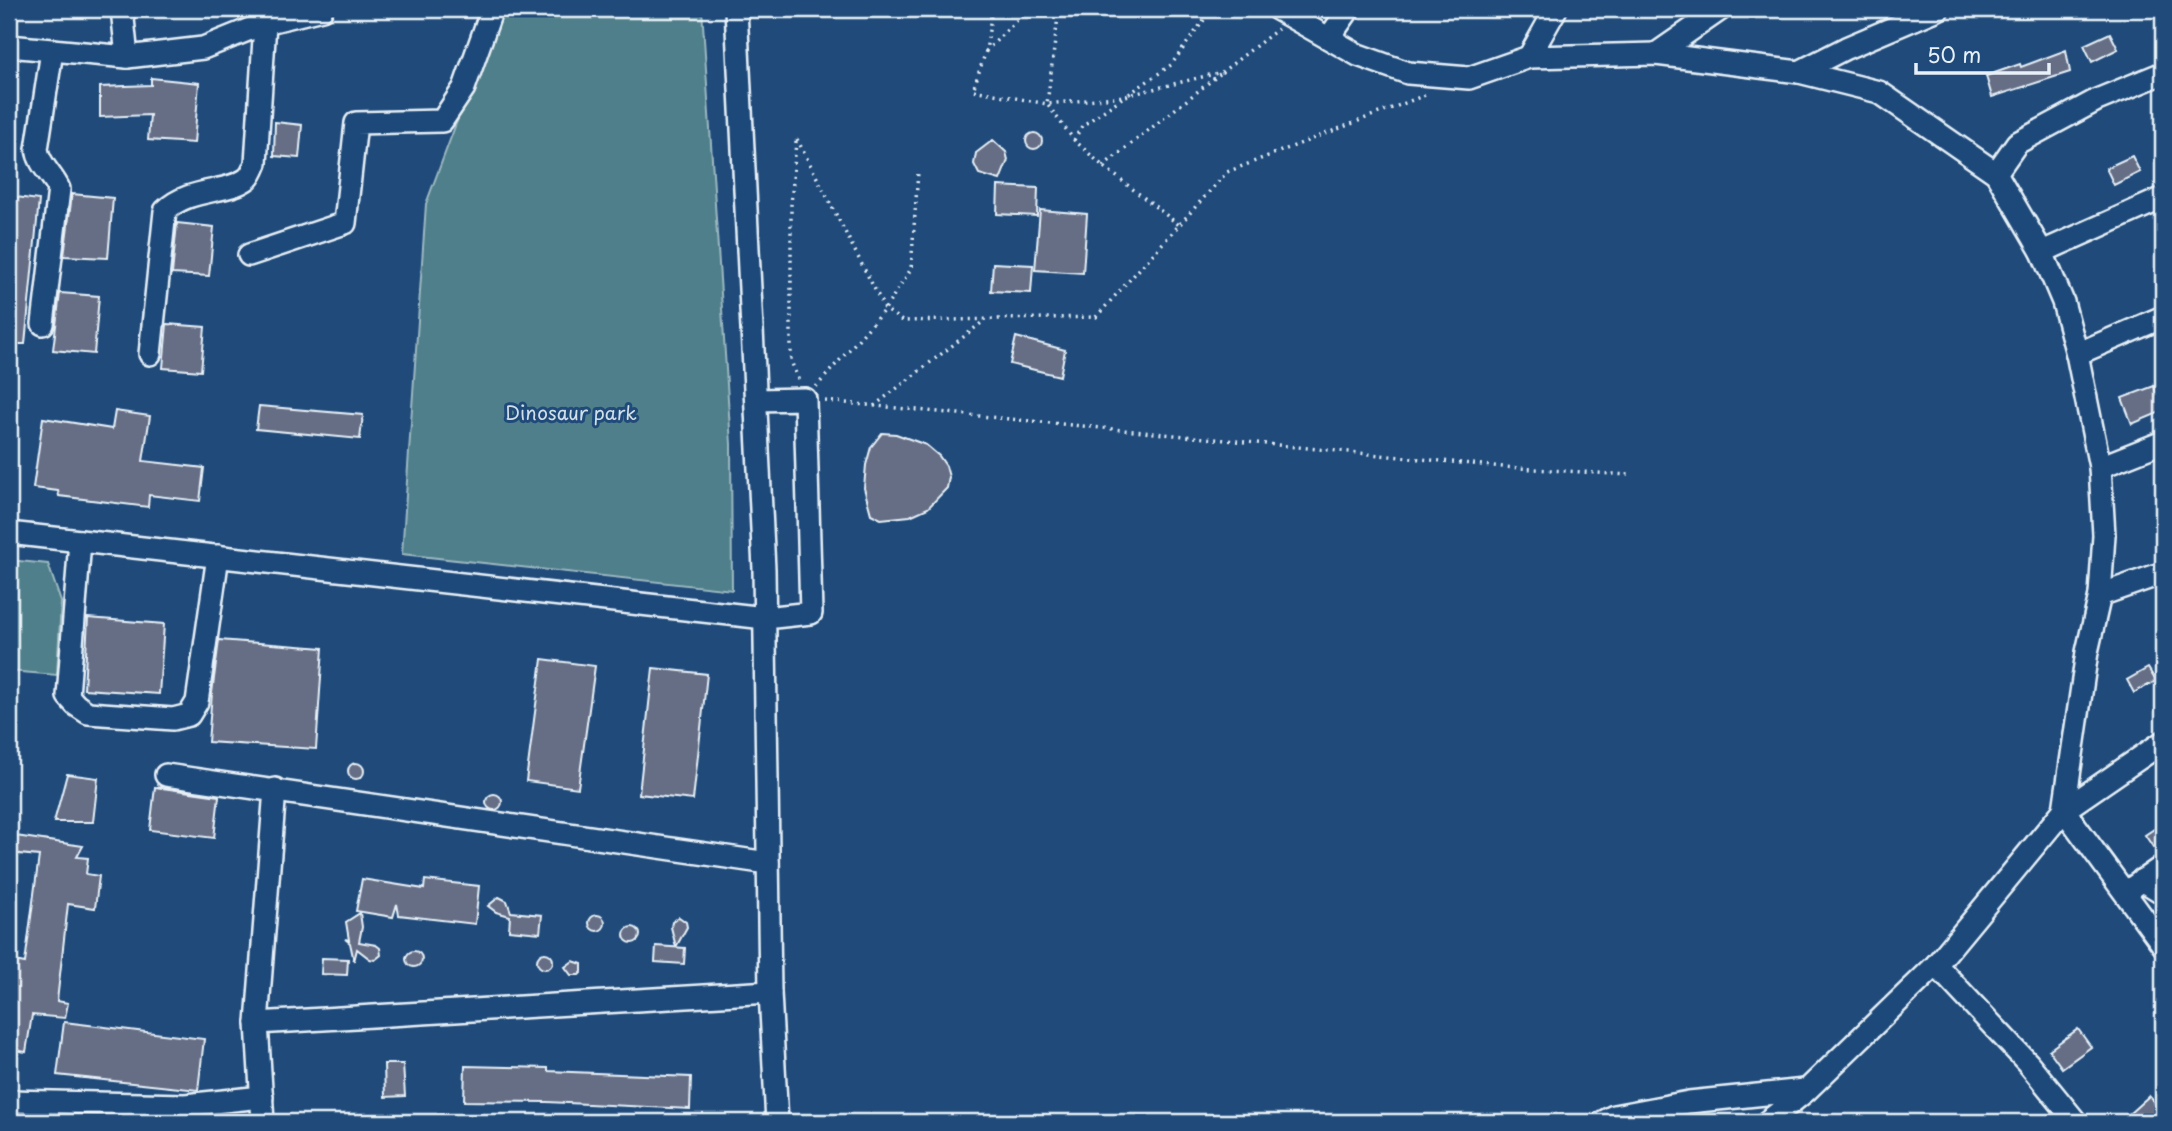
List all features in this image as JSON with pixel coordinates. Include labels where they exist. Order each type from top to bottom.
[{"type":"street","points":[[122,9],[127,57]]},
{"type":"street","points":[[9,46],[127,57],[203,48],[265,23],[323,9]]},
{"type":"street","points":[[249,255],[345,223],[356,123],[442,121],[464,88],[492,9]]},
{"type":"street","points":[[736,9],[765,618],[770,992],[776,1122]]},
{"type":"street","points":[[1329,38],[1349,9]]},
{"type":"street","points":[[1529,57],[1556,9]]},
{"type":"street","points":[[1656,54],[1721,9]]},
{"type":"street","points":[[1799,72],[1846,48],[1938,9]]},
{"type":"street","points":[[1284,14],[1358,55],[1408,73],[1469,78],[1529,57],[1656,54],[1799,72],[1878,92],[1996,173],[2042,251],[2063,302],[2077,354],[2100,467],[2104,535],[2100,595],[2087,652],[2064,810]]},
{"type":"street","points":[[150,354],[165,211],[175,202],[248,178],[256,163],[265,23]]},
{"type":"street","points":[[43,324],[59,189],[38,158],[37,149],[52,51]]},
{"type":"street","points":[[1996,173],[2017,143],[2097,100],[2163,73]]},
{"type":"street","points":[[2042,251],[2163,198]]},
{"type":"street","points":[[2077,354],[2163,317]]},
{"type":"street","points":[[9,533],[765,618],[811,613],[805,399],[756,400]]},
{"type":"street","points":[[2100,467],[2163,442]]},
{"type":"street","points":[[80,541],[68,696],[88,712],[173,719],[189,715],[197,702],[218,556]]},
{"type":"street","points":[[2100,595],[2163,573]]},
{"type":"street","points":[[1767,1122],[1808,1090],[1936,965],[2064,810],[2163,742]]},
{"type":"street","points":[[166,775],[768,863]]},
{"type":"street","points":[[263,1122],[257,1023],[275,789]]},
{"type":"street","points":[[2064,810],[2134,886],[2163,945]]},
{"type":"street","points":[[2134,886],[2163,866]]},
{"type":"street","points":[[2134,886],[2163,893]]},
{"type":"street","points":[[1936,965],[2028,1063],[2076,1122]]},
{"type":"street","points":[[257,1023],[770,992]]},
{"type":"street","points":[[1603,1122],[1614,1116],[1689,1102],[1808,1090]]},
{"type":"street","points":[[9,1101],[185,1105],[262,1097]]},
{"type":"path","points":[[992,9],[986,51],[973,90],[1047,104],[1125,96],[1222,72]]},
{"type":"path","points":[[986,51],[1028,9]]},
{"type":"path","points":[[1059,9],[1047,104],[1074,140],[1179,225]]},
{"type":"path","points":[[1074,140],[1082,126],[1171,65],[1212,9]]},
{"type":"path","points":[[1103,166],[1222,72],[1284,14]]},
{"type":"path","points":[[805,399],[792,361],[791,205],[796,139],[886,309],[902,321],[1096,317],[1227,172],[1431,93]]},
{"type":"path","points":[[805,399],[886,309],[911,269],[918,172]]},
{"type":"path","points":[[874,406],[986,320]]},
{"type":"path","points":[[805,399],[1503,467],[1629,475]]},
{"type":"green space","name":"Dinosaur park","points":[[499,9],[702,9],[731,444],[732,590],[402,554],[426,204]]},
{"type":"green space","points":[[9,560],[48,564],[61,602],[57,675],[9,671]]},
{"type":"building","points":[[2110,33],[2118,49],[2092,62],[2084,45]]},
{"type":"building","points":[[2066,50],[2070,72],[1992,97],[1986,76],[2020,64],[2021,67]]},
{"type":"building","points":[[151,78],[199,83],[194,143],[148,140],[150,115],[100,117],[100,87],[151,85]]},
{"type":"building","points":[[275,122],[302,125],[299,158],[274,156]]},
{"type":"building","points":[[1034,133],[1042,141],[1034,149],[1026,141]]},
{"type":"building","points":[[993,140],[1006,152],[1008,160],[1000,180],[979,174],[974,164],[976,153]]},
{"type":"building","points":[[2132,156],[2140,172],[2114,185],[2106,168]]},
{"type":"building","points":[[998,186],[1038,188],[1037,216],[997,214]]},
{"type":"building","points":[[72,194],[113,198],[108,258],[64,256]]},
{"type":"building","points":[[9,196],[39,200],[25,344],[9,344]]},
{"type":"building","points":[[1040,210],[1087,214],[1083,273],[1035,270]]},
{"type":"building","points":[[177,223],[214,227],[209,276],[172,274]]},
{"type":"building","points":[[993,263],[1033,265],[1031,293],[991,291]]},
{"type":"building","points":[[60,293],[99,296],[94,354],[53,350]]},
{"type":"building","points":[[167,324],[205,327],[201,371],[163,368]]},
{"type":"building","points":[[1016,337],[1065,350],[1060,376],[1010,364]]},
{"type":"building","points":[[2154,386],[2163,411],[2132,424],[2122,398]]},
{"type":"building","points":[[259,406],[363,415],[360,439],[256,429]]},
{"type":"building","points":[[115,411],[150,416],[143,461],[204,468],[200,501],[149,495],[148,507],[59,496],[58,491],[33,488],[43,418],[112,429]]},
{"type":"building","points":[[882,433],[896,434],[926,445],[946,466],[949,477],[947,488],[928,508],[910,516],[881,519],[871,514],[864,488],[866,465],[871,447]]},
{"type":"building","points":[[88,618],[164,624],[159,694],[84,689]]},
{"type":"building","points":[[219,640],[323,648],[316,749],[208,742]]},
{"type":"building","points":[[542,659],[595,666],[578,788],[526,781]]},
{"type":"building","points":[[653,668],[707,674],[693,800],[639,794]]},
{"type":"building","points":[[2148,668],[2156,681],[2134,693],[2127,680]]},
{"type":"building","points":[[356,763],[362,765],[362,777],[356,779],[350,777],[348,771],[350,765]]},
{"type":"building","points":[[67,774],[98,778],[93,822],[54,822]]},
{"type":"building","points":[[155,787],[219,796],[214,838],[150,830]]},
{"type":"building","points":[[494,794],[500,796],[500,808],[494,810],[488,808],[486,802],[488,796]]},
{"type":"building","points":[[2163,823],[2163,841],[2153,847],[2145,835]]},
{"type":"building","points":[[9,835],[83,846],[77,857],[88,858],[86,874],[99,876],[95,908],[68,904],[57,1001],[68,1003],[65,1018],[32,1015],[26,1052],[9,1049],[9,960],[25,963],[39,856],[9,853]]},
{"type":"building","points":[[362,879],[424,889],[425,880],[479,886],[475,924],[399,915],[397,904],[393,917],[356,911]]},
{"type":"building","points":[[499,897],[507,901],[511,912],[542,915],[540,933],[509,930],[510,916],[496,912],[488,906]]},
{"type":"building","points":[[360,913],[362,927],[359,942],[380,948],[381,955],[375,960],[357,949],[354,961],[350,943],[345,939],[349,940],[346,922]]},
{"type":"building","points":[[597,915],[603,917],[603,929],[597,931],[591,929],[589,923],[591,917]]},
{"type":"building","points":[[679,917],[686,922],[687,927],[676,947],[671,927],[672,922]]},
{"type":"building","points":[[632,927],[638,929],[638,941],[632,943],[626,941],[624,935],[626,929]]},
{"type":"building","points":[[656,946],[685,948],[684,964],[655,962]]},
{"type":"building","points":[[414,951],[420,953],[420,965],[414,967],[408,965],[406,959],[408,953]]},
{"type":"building","points":[[545,953],[551,955],[551,967],[545,969],[539,967],[537,961],[539,955]]},
{"type":"building","points":[[322,958],[348,959],[347,975],[321,974]]},
{"type":"building","points":[[573,961],[582,964],[582,972],[579,975],[571,975],[565,967]]},
{"type":"building","points":[[64,1022],[204,1039],[198,1090],[57,1075]]},
{"type":"building","points":[[2078,1029],[2091,1047],[2062,1068],[2049,1050]]},
{"type":"building","points":[[384,1064],[403,1064],[405,1096],[385,1097]]},
{"type":"building","points":[[465,1066],[691,1077],[690,1109],[464,1101]]},
{"type":"building","points":[[2149,1096],[2161,1109],[2146,1122],[2120,1122]]}]
